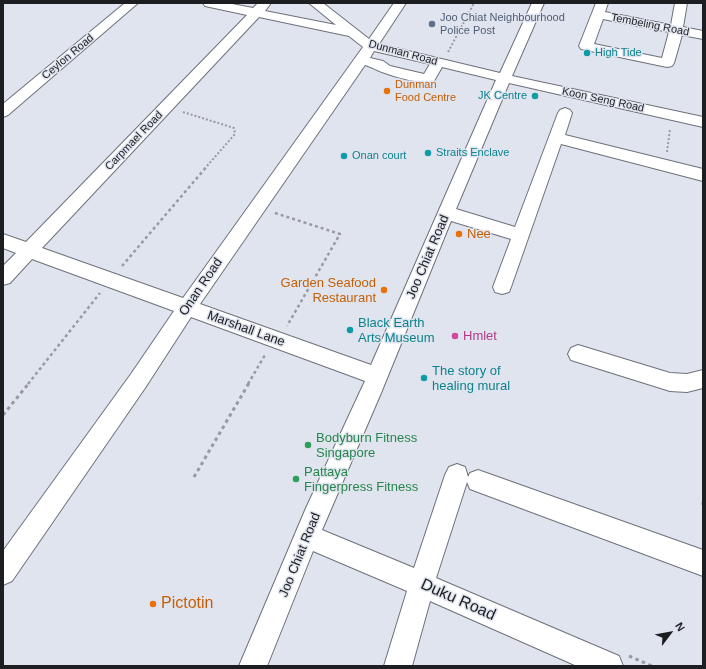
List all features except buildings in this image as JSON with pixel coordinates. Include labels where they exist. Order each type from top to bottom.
[{"type":"street","name":"Ceylon Road","points":[[3,112],[132,3]]},
{"type":"street","points":[[208,3],[260,8],[351,33]]},
{"type":"street","name":"Dunman Road","points":[[315,3],[351,33],[366,53],[441,60],[504,78]]},
{"type":"street","name":"Joo Chiat Road","points":[[253,666],[504,78],[538,3]]},
{"type":"street","points":[[600,8],[586,46],[667,63],[676,30],[681,3]]},
{"type":"street","name":"Carpmael Road","points":[[3,278],[260,8]]},
{"type":"street","name":"Onan Road","points":[[3,572],[138,381],[187,307],[298,148],[400,8]]},
{"type":"street","name":"Tembeling Road","points":[[600,8],[676,30],[703,35]]},
{"type":"street","points":[[366,53],[385,69],[426,79],[429,78],[441,60]]},
{"type":"street","name":"Koon Seng Road","points":[[504,78],[703,122]]},
{"type":"street","points":[[502,286],[565,113]]},
{"type":"street","points":[[556,138],[703,175]]},
{"type":"street","points":[[447,213],[520,234]]},
{"type":"street","name":"Marshall Lane","points":[[3,241],[376,376]]},
{"type":"street","points":[[578,354],[670,382],[686,382],[703,379]]},
{"type":"street","points":[[398,666],[421,584],[468,478],[703,563]]},
{"type":"street","name":"Duku Road","points":[[308,536],[609,666]]},
{"type":"path","points":[[441,60],[474,3]]},
{"type":"path","points":[[3,415],[182,194],[235,134],[234,128],[227,125],[166,107]]},
{"type":"path","points":[[665,165],[671,122]]},
{"type":"path","points":[[274,212],[340,234],[287,326],[280,324]]},
{"type":"path","points":[[194,477],[265,354]]},
{"type":"place","name":"Joo Chiat Neighbourhood Police Post","points":[[432,24]]},
{"type":"place","name":"High Tide","points":[[587,53]]},
{"type":"place","name":"Dunman Food Centre","points":[[387,91]]},
{"type":"place","name":"JK Centre","points":[[535,96]]},
{"type":"place","name":"Straits Enclave","points":[[428,153]]},
{"type":"place","name":"Onan court","points":[[344,156]]},
{"type":"place","name":"Nee","points":[[459,234]]},
{"type":"place","name":"Garden Seafood Restaurant","points":[[384,290]]},
{"type":"place","name":"Black Earth Arts Museum","points":[[350,330]]},
{"type":"place","name":"Hmlet","points":[[455,336]]},
{"type":"place","name":"The story of healing mural","points":[[424,378]]},
{"type":"place","name":"Bodyburn Fitness Singapore","points":[[308,445]]},
{"type":"place","name":"Pattaya Fingerpress Fitness","points":[[296,479]]},
{"type":"place","name":"Pictotin","points":[[153,604]]}]
